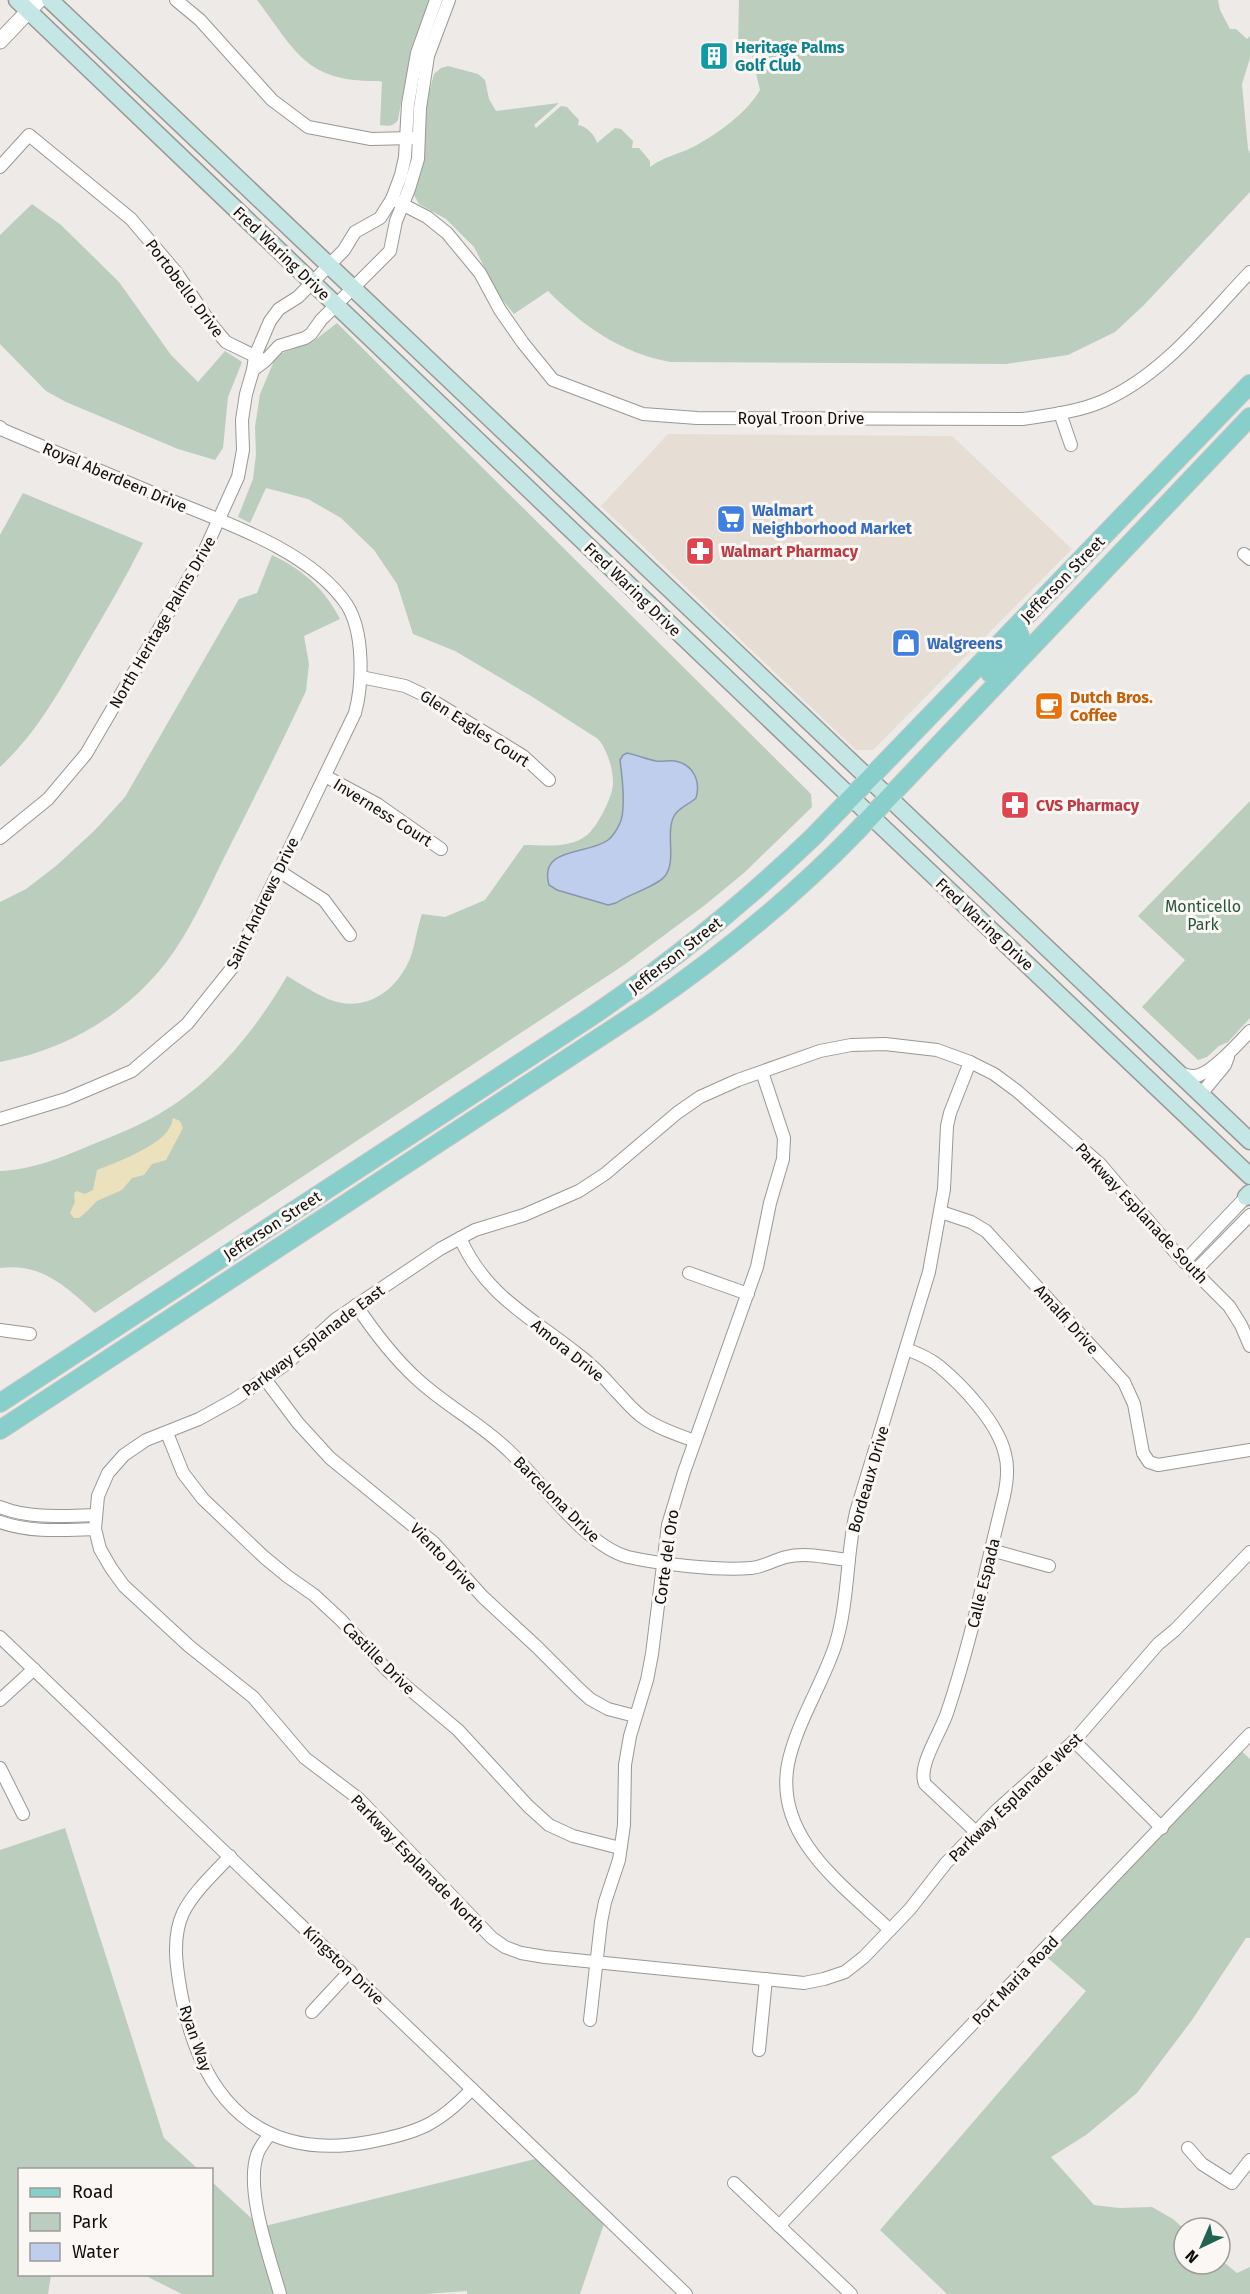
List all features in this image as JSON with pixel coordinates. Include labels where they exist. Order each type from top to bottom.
[{"type":"main road","name":"Fred Waring Drive","points":[[50,0],[1250,1141]]},
{"type":"main road","name":"Fred Waring Drive","points":[[28,4],[313,282],[851,798],[1250,1176]]},
{"type":"main road","name":"Jefferson Street","points":[[0,1403],[636,987],[686,949],[741,903],[813,837],[1250,384]]},
{"type":"main road","points":[[1250,401],[1247,407],[1250,412]]},
{"type":"main road","name":"Jefferson Street","points":[[0,1430],[585,1047],[698,971],[758,925],[871,816],[1250,417]]},
{"type":"main road","points":[[1090,586],[1085,574],[1139,515],[1182,454]]},
{"type":"main road","points":[[976,705],[989,675],[1020,640],[1020,636],[1012,630]]},
{"type":"main road","points":[[992,931],[1002,934],[1048,972],[1057,974],[1066,968]]},
{"type":"main road","points":[[1113,1046],[1141,1061],[1183,1097],[1192,1100],[1201,1094]]},
{"type":"street","points":[[176,0],[200,20],[272,100],[308,127],[371,139],[413,138]]},
{"type":"street","points":[[260,359],[279,346],[311,334],[336,304],[390,251],[396,221],[416,171],[409,96],[417,53],[436,0]]},
{"type":"street","points":[[413,138],[426,65],[449,0]]},
{"type":"street","points":[[0,41],[28,4]]},
{"type":"street","name":"Portobello Drive","points":[[0,167],[30,135],[131,219],[176,272],[226,342],[260,359]]},
{"type":"street","name":"North Heritage Palms Drive","points":[[0,838],[48,799],[86,754],[204,552],[238,477],[241,464],[243,407],[253,370],[260,359],[274,314],[298,297],[313,282],[344,250],[355,232],[380,219],[392,199],[413,138]]},
{"type":"street","name":"Royal Troon Drive","points":[[392,199],[427,217],[447,233],[480,273],[500,310],[553,380],[643,414],[697,418],[1023,419],[1060,413],[1103,401],[1139,380],[1175,351],[1250,272]]},
{"type":"street","points":[[1060,413],[1071,445]]},
{"type":"street","name":"Royal Aberdeen Drive","points":[[1,431],[219,521],[293,556],[328,582],[348,608],[359,643],[361,677]]},
{"type":"street","name":"Saint Andrews Drive","points":[[0,1119],[66,1099],[132,1071],[187,1024],[232,968],[355,712],[360,696],[361,677]]},
{"type":"street","name":"Glen Eagles Court","points":[[361,677],[405,686],[422,694],[524,756],[549,780]]},
{"type":"street","name":"Inverness Court","points":[[326,776],[377,804],[441,849]]},
{"type":"street","points":[[279,871],[324,900],[350,935]]},
{"type":"street","points":[[1179,1073],[1196,1076],[1228,1056],[1250,1031]]},
{"type":"street","name":"Parkway Esplanade South","points":[[851,1045],[914,1046],[955,1055],[994,1074],[1017,1091],[1100,1164],[1184,1262],[1229,1306],[1250,1346]]},
{"type":"street","name":"Parkway Esplanade East","points":[[95,1522],[98,1496],[108,1473],[124,1455],[146,1440],[218,1409],[265,1379],[356,1305],[460,1238],[475,1230],[553,1203],[579,1191],[605,1174],[677,1113],[700,1097],[820,1051],[851,1045]]},
{"type":"street","points":[[1201,1094],[1225,1065],[1228,1056]]},
{"type":"street","name":"Bordeaux Drive","points":[[890,1930],[813,1854],[798,1832],[790,1809],[787,1785],[788,1764],[841,1625],[851,1532],[928,1272],[941,1212],[950,1113],[970,1062]]},
{"type":"street","name":"Corte del Oro","points":[[590,2020],[605,1902],[619,1860],[624,1825],[625,1765],[635,1716],[647,1680],[652,1654],[668,1525],[695,1441],[757,1267],[770,1203],[783,1160],[784,1138],[762,1072]]},
{"type":"street","points":[[1184,1262],[1248,1195]]},
{"type":"street","name":"Amalfi Drive","points":[[941,1212],[971,1222],[986,1231],[1124,1382],[1134,1404],[1143,1453],[1149,1462],[1158,1465],[1250,1450]]},
{"type":"street","points":[[1194,1272],[1250,1215]]},
{"type":"street","name":"Amora Drive","points":[[460,1238],[469,1259],[513,1307],[576,1353],[643,1418],[658,1427],[695,1441]]},
{"type":"street","points":[[689,1273],[748,1294]]},
{"type":"street","name":"Barcelona Drive","points":[[356,1305],[377,1336],[405,1368],[442,1400],[509,1450],[587,1532],[605,1546],[627,1556],[663,1562],[735,1568],[753,1568],[787,1556],[809,1555],[849,1560]]},
{"type":"street","points":[[0,1330],[30,1334]]},
{"type":"street","name":"Calle Espada","points":[[906,1348],[938,1365],[984,1414],[996,1431],[1006,1455],[1008,1476],[956,1686],[944,1724],[923,1768],[922,1777],[925,1784],[976,1832]]},
{"type":"street","name":"Viento Drive","points":[[265,1379],[298,1423],[330,1458],[434,1543],[483,1597],[579,1689],[590,1699],[608,1709],[635,1716]]},
{"type":"street","name":"Castille Drive","points":[[167,1432],[183,1473],[203,1499],[264,1557],[341,1620],[387,1671],[458,1730],[528,1806],[549,1825],[573,1836],[620,1848]]},
{"type":"street","points":[[0,1507],[20,1514],[95,1522]]},
{"type":"street","points":[[0,1522],[17,1528],[37,1530],[95,1522]]},
{"type":"street","name":"Parkway Esplanade North","points":[[95,1522],[100,1549],[124,1586],[189,1646],[253,1697],[305,1758],[359,1799],[492,1938],[505,1947],[521,1953],[680,1971]]},
{"type":"street","points":[[991,1550],[1049,1566]]},
{"type":"street","name":"Parkway Esplanade West","points":[[680,1971],[804,1983],[845,1972],[864,1957],[890,1930],[997,1810],[1074,1742],[1158,1644],[1176,1630],[1250,1552]]},
{"type":"street","name":"Kingston Drive","points":[[0,1637],[686,2294]]},
{"type":"street","points":[[0,1700],[34,1669]]},
{"type":"street","name":"Port Maria Road","points":[[779,2226],[1250,1734]]},
{"type":"street","points":[[1074,1742],[1162,1828]]},
{"type":"street","points":[[0,1768],[23,1814]]},
{"type":"street","name":"Ryan Way","points":[[230,1856],[195,1894],[183,1913],[176,1944],[177,1974],[192,2038],[212,2081],[238,2113],[269,2135],[312,2146],[341,2147],[403,2135],[435,2122],[453,2109],[472,2089]]},
{"type":"street","points":[[312,2012],[350,1971]]},
{"type":"street","points":[[759,2050],[766,1979]]},
{"type":"street","points":[[269,2135],[256,2155],[254,2184],[257,2214],[280,2294]]},
{"type":"street","points":[[1188,2148],[1202,2164],[1232,2183],[1250,2160]]},
{"type":"street","points":[[734,2183],[851,2294]]},
{"type":"shaded area","points":[[668,434],[952,436],[1072,549],[873,750],[856,750],[601,506]]},
{"type":"green space","points":[[257,0],[431,0],[411,59],[398,120],[390,126],[380,125],[382,82],[354,80],[319,70],[294,49]]},
{"type":"green space","points":[[739,0],[1218,0],[1220,10],[1230,29],[1236,29],[1247,39],[1250,36],[1250,58],[1242,84],[1250,153],[1250,192],[1144,305],[1115,332],[1068,355],[1006,364],[670,362],[652,358],[619,345],[575,316],[548,291],[514,314],[499,296],[474,247],[446,219],[419,204],[414,195],[424,146],[425,108],[434,74],[448,66],[478,74],[485,80],[489,99],[496,111],[559,103],[534,125],[536,128],[561,106],[567,107],[579,120],[578,125],[590,131],[597,143],[615,128],[621,129],[633,141],[632,148],[639,148],[650,161],[650,167],[693,147],[721,130],[747,107],[760,90],[752,56],[738,48]]},
{"type":"green space","points":[[32,204],[61,225],[119,282],[171,355],[198,382],[225,351],[242,362],[228,397],[223,448],[215,460],[178,449],[66,402],[46,391],[0,344],[0,235]]},
{"type":"green space","points":[[337,323],[811,794],[812,807],[745,872],[624,965],[95,1313],[64,1286],[41,1273],[15,1267],[0,1268],[0,1171],[23,1168],[58,1158],[128,1130],[192,1092],[245,1038],[287,976],[323,997],[341,1003],[353,1004],[376,998],[394,984],[402,974],[412,953],[422,914],[445,917],[485,900],[524,845],[565,844],[587,835],[604,810],[613,788],[611,765],[598,739],[455,651],[413,634],[397,584],[374,550],[341,518],[308,499],[266,488],[250,523],[238,517],[253,479],[256,454],[255,427],[260,394],[274,361],[280,354],[315,340]]},
{"type":"green space","points":[[23,493],[143,543],[47,710],[25,740],[0,767],[0,535]]},
{"type":"green space","points":[[272,555],[312,581],[327,598],[340,619],[304,636],[309,664],[306,691],[195,917],[166,963],[127,1003],[80,1034],[54,1046],[0,1062],[0,902],[26,889],[56,866],[95,830],[125,797],[239,599],[257,593]]},
{"type":"green space","name":"Monticello Park","points":[[1250,801],[1250,1018],[1228,1042],[1219,1046],[1207,1057],[1198,1060],[1142,1007],[1185,960],[1138,916]]},
{"type":"green space","points":[[1237,1747],[1250,1759],[1250,1938],[1246,1938],[1192,2020],[1137,2093],[1086,2135],[1051,2157],[1094,2205],[1119,2208],[1152,2207],[1172,2218],[1172,2276],[1232,2276],[1232,2269],[1237,2273],[1250,2267],[1250,2294],[947,2294],[880,2230],[1086,1991],[1042,1953]]},
{"type":"green space","points":[[65,1828],[164,2138],[197,2168],[18,2168],[18,2276],[51,2276],[48,2294],[0,2294],[0,1850]]},
{"type":"green space","points":[[543,2157],[606,2218],[580,2294],[467,2294],[467,2291],[425,2294],[182,2294],[146,2276],[213,2276],[213,2183],[261,2227]]},
{"type":"sand","points":[[173,1118],[180,1121],[183,1128],[166,1160],[152,1164],[144,1175],[132,1178],[122,1190],[97,1201],[79,1218],[74,1218],[70,1213],[75,1202],[74,1193],[77,1191],[85,1194],[93,1190],[97,1170],[137,1153],[157,1141],[170,1127]]},
{"type":"water","points":[[627,753],[656,761],[681,763],[691,770],[696,780],[696,798],[674,816],[670,830],[670,863],[665,876],[655,884],[608,905],[557,890],[549,885],[548,872],[551,864],[567,854],[600,845],[610,839],[618,827],[623,811],[620,760]]},
{"type":"place","name":"Heritage Palms Golf Club","points":[[714,56]]},
{"type":"place","name":"Walmart Neighborhood Market","points":[[731,519]]},
{"type":"place","name":"Walmart Pharmacy","points":[[700,551]]},
{"type":"place","name":"Walgreens","points":[[906,643]]},
{"type":"place","name":"Dutch Bros. Coffee","points":[[1049,706]]},
{"type":"place","name":"CVS Pharmacy","points":[[1015,805]]}]
